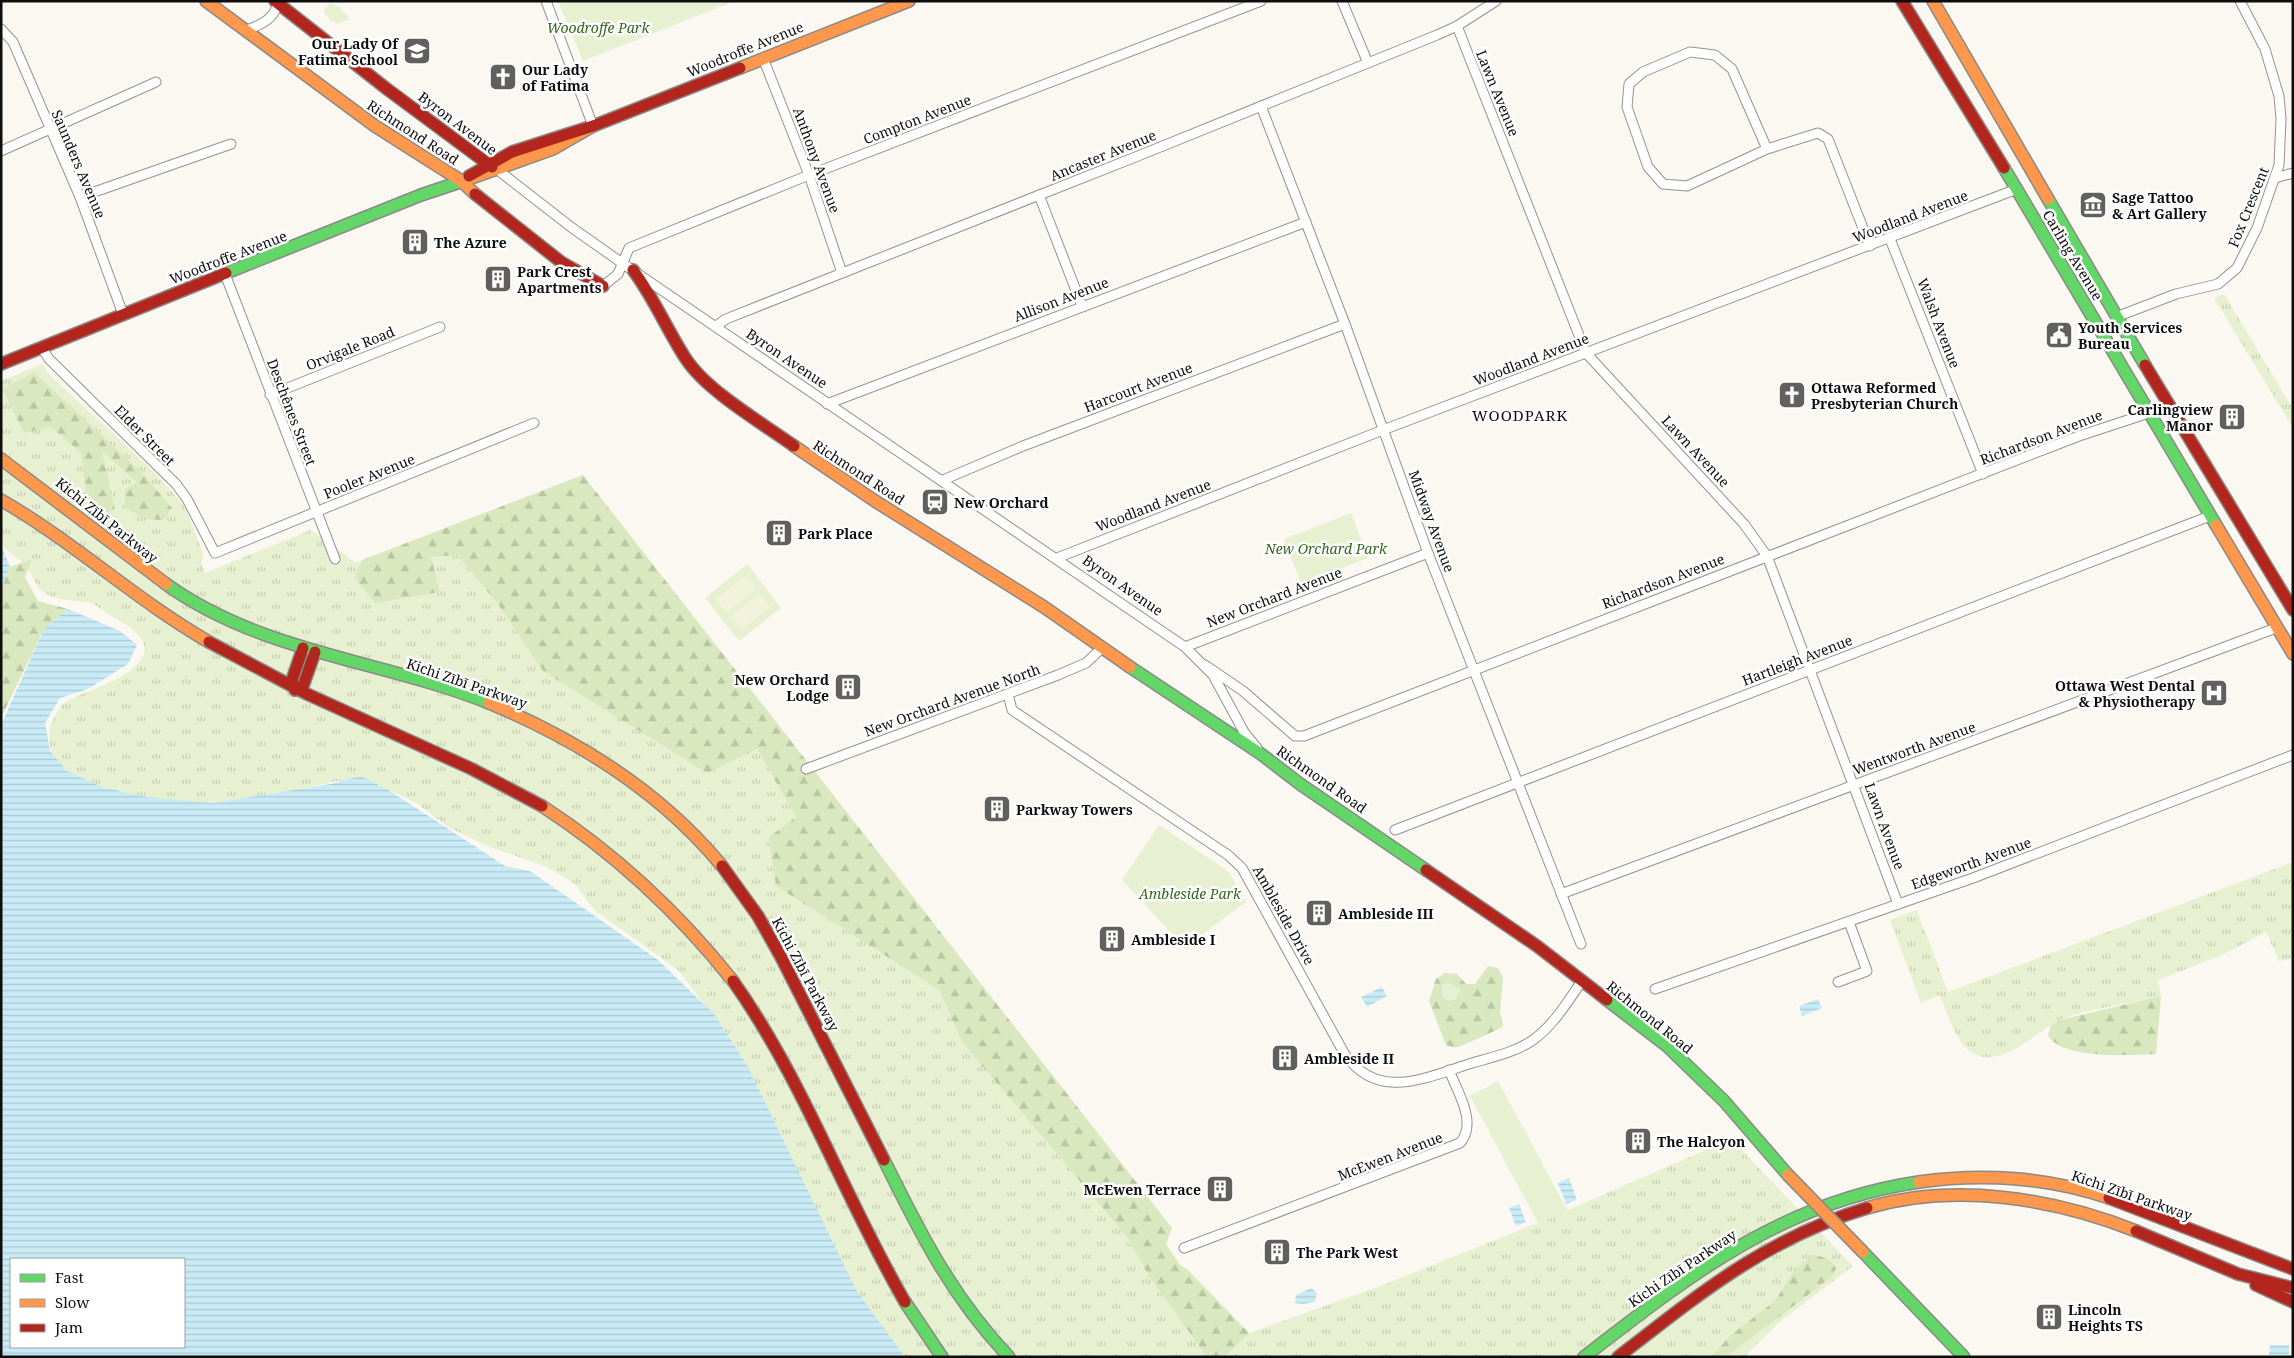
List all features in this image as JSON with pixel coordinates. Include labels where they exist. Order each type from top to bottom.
[{"type":"main road","name":"Richmond Road","points":[[206,1],[375,126],[463,179],[478,197],[561,262],[603,286]]},
{"type":"main road","name":"Woodroffe Avenue","points":[[1,364],[492,169],[566,133],[593,126],[909,1]]},
{"type":"main road","name":"Carling Avenue","points":[[1902,1],[2293,654]]},
{"type":"main road","name":"Carling Avenue","points":[[1933,1],[2014,144],[2116,317],[2293,610]]},
{"type":"main road","points":[[1940,1],[1952,33]]},
{"type":"main road","name":"Byron Avenue","points":[[276,2],[492,169]]},
{"type":"main road","name":"Richmond Road","points":[[633,270],[649,291],[688,360],[703,378],[796,448],[1044,607],[1261,754],[1300,784],[1529,941],[1667,1046],[1724,1101],[1788,1175],[1964,1357]]},
{"type":"main road","points":[[1,453],[35,482]]},
{"type":"main road","name":"Kichi Zībī Parkway","points":[[1,459],[35,482],[138,565],[188,599],[229,621],[272,639],[472,697],[523,717],[572,741],[612,766],[644,790],[704,846],[739,888],[772,936],[924,1246],[971,1315],[1009,1357]]},
{"type":"main road","points":[[1,500],[52,530],[173,620],[295,690],[388,730],[506,785],[540,805],[610,854],[686,925],[736,986],[768,1034],[814,1121],[871,1244],[905,1305],[942,1357]]},
{"type":"main road","points":[[295,690],[292,680],[303,648]]},
{"type":"main road","points":[[295,690],[303,686],[315,652]]},
{"type":"main road","name":"Kichi Zībī Parkway","points":[[1584,1357],[1680,1284],[1769,1229],[1841,1199],[1880,1187],[1921,1180],[1997,1178],[2038,1181],[2084,1190],[2238,1250],[2293,1269]]},
{"type":"main road","points":[[1618,1357],[1701,1293],[1774,1246],[1826,1220],[1862,1208],[1898,1199],[1937,1195],[1977,1196],[2048,1204],[2109,1221],[2239,1274],[2293,1288]]},
{"type":"main road","points":[[2239,1274],[2258,1286],[2293,1302]]},
{"type":"street","points":[[546,1],[593,126]]},
{"type":"street","name":"Compton Avenue","points":[[603,286],[618,274],[629,248],[809,175],[1260,1]]},
{"type":"street","points":[[1342,1],[1368,63]]},
{"type":"street","name":"Ancaster Avenue","points":[[716,326],[723,320],[1262,106],[1457,26],[1496,1]]},
{"type":"street","points":[[2242,3],[2254,1]]},
{"type":"street","points":[[246,30],[264,23],[271,17],[276,2]]},
{"type":"street","name":"Fox Crescent","points":[[2116,317],[2176,294],[2218,284],[2237,268],[2257,228],[2279,165],[2281,129],[2279,96],[2264,49],[2242,3]]},
{"type":"street","name":"Lawn Avenue","points":[[1457,26],[1586,353],[1744,524],[1767,556],[1812,670],[1898,904]]},
{"type":"street","name":"Saunders Avenue","points":[[1,29],[13,42],[80,197],[123,314]]},
{"type":"street","points":[[1767,150],[1732,69],[1715,55],[1690,52],[1643,72],[1629,84],[1626,107],[1648,167],[1663,184],[1687,186],[1767,150],[1818,133],[1828,139],[1870,246]]},
{"type":"street","name":"Anthony Avenue","points":[[763,58],[809,175],[842,273]]},
{"type":"street","points":[[1,151],[50,131],[156,82]]},
{"type":"street","name":"Midway Avenue","points":[[1262,106],[1345,324],[1428,553],[1581,944]]},
{"type":"street","points":[[80,197],[231,144]]},
{"type":"street","name":"Byron Avenue","points":[[492,169],[622,263],[1186,647],[1213,675],[1244,732],[1261,754]]},
{"type":"street","points":[[2275,178],[2293,173]]},
{"type":"street","name":"Woodland Avenue","points":[[1057,558],[1383,430],[1890,239],[2016,189]]},
{"type":"street","points":[[1039,195],[1082,306]]},
{"type":"street","name":"Allison Avenue","points":[[827,404],[1306,222]]},
{"type":"street","name":"Walsh Avenue","points":[[1890,239],[1982,474]]},
{"type":"street","name":"Deschênes Street","points":[[225,274],[335,560]]},
{"type":"street","name":"Harcourt Avenue","points":[[943,480],[1023,446],[1345,324]]},
{"type":"street","name":"Orvigale Road","points":[[270,395],[440,327]]},
{"type":"street","name":"Elder Street","points":[[41,347],[49,359],[176,484],[187,499],[215,553]]},
{"type":"street","name":"Richardson Avenue","points":[[1204,665],[1243,691],[1296,736],[1310,733],[1474,668],[2079,436],[2149,413]]},
{"type":"street","name":"Pooler Avenue","points":[[215,553],[534,423]]},
{"type":"street","name":"Hartleigh Avenue","points":[[1395,830],[2210,516]]},
{"type":"street","name":"New Orchard Avenue","points":[[1186,647],[1428,553]]},
{"type":"street","name":"Wentworth Avenue","points":[[1561,894],[2276,628]]},
{"type":"street","name":"New Orchard Avenue North","points":[[806,768],[1008,694],[1086,663],[1102,648]]},
{"type":"street","name":"Ambleside Drive","points":[[1008,694],[1012,710],[1228,855],[1242,868],[1344,1053],[1360,1071],[1376,1079],[1400,1083],[1449,1070]]},
{"type":"street","name":"Edgeworth Avenue","points":[[1655,989],[1973,878],[2293,754]]},
{"type":"street","points":[[1838,982],[1867,971],[1849,922]]},
{"type":"street","points":[[1449,1070],[1511,1051],[1529,1043],[1551,1023],[1582,981]]},
{"type":"street","name":"McEwen Avenue","points":[[1184,1248],[1460,1143],[1467,1132],[1468,1121],[1449,1070]]},
{"type":"green space","name":"Woodroffe Park","points":[[558,1],[735,1],[583,61]]},
{"type":"green space","points":[[330,3],[338,6],[348,16],[348,20],[338,24],[331,21],[323,11]]},
{"type":"green space","points":[[2224,294],[2293,409],[2293,428],[2214,298]]},
{"type":"green space","points":[[42,364],[50,375],[151,469],[186,509],[203,553],[202,564],[205,573],[311,530],[355,562],[457,555],[498,604],[757,749],[796,817],[776,886],[939,990],[962,1042],[1128,1238],[1148,1275],[1207,1357],[901,1357],[865,1309],[722,1028],[678,970],[594,910],[575,884],[547,867],[487,846],[448,827],[419,805],[394,792],[358,783],[337,781],[240,803],[140,807],[69,772],[54,759],[49,743],[50,726],[61,705],[125,674],[140,661],[144,653],[144,645],[141,638],[127,625],[94,604],[48,595],[37,586],[26,566],[6,550],[1,543],[1,381]]},
{"type":"green space","points":[[34,372],[142,473],[172,508],[163,520],[146,519],[125,508],[125,489],[137,482],[102,451],[115,509],[107,514],[86,492],[81,453],[51,427],[24,433],[2,389]]},
{"type":"green space","points":[[583,475],[1172,1228],[1166,1244],[1180,1265],[1188,1270],[1249,1333],[1225,1357],[1207,1357],[1148,1275],[1128,1238],[962,1042],[939,990],[776,886],[769,837],[796,817],[757,749],[707,773],[543,671],[498,604],[457,555],[431,557],[440,592],[375,603],[354,577],[362,560]]},
{"type":"green space","name":"New Orchard Park","points":[[1351,513],[1368,558],[1301,583],[1284,539]]},
{"type":"green space","points":[[32,559],[25,577],[38,601],[68,609],[44,629],[1,718],[1,590],[10,567]]},
{"type":"green space","points":[[747,564],[781,608],[739,641],[705,598]]},
{"type":"green space","points":[[745,576],[756,589],[727,612],[716,599]]},
{"type":"green space","points":[[759,594],[770,607],[741,630],[730,617]]},
{"type":"green space","name":"Ambleside Park","points":[[1159,825],[1229,872],[1246,902],[1204,933],[1187,950],[1122,880]]},
{"type":"green space","points":[[2293,862],[2293,958],[2279,961],[2266,932],[2220,956],[2158,980],[2161,996],[2067,1017],[2056,1022],[2017,1048],[1996,1057],[1985,1057],[1967,1050],[1953,1028],[1940,995],[1921,1003],[1890,920],[1917,910],[1948,992]]},
{"type":"green space","points":[[1488,966],[1498,968],[1503,977],[1500,1012],[1503,1026],[1458,1047],[1446,1045],[1429,1001],[1436,979],[1445,973],[1457,974],[1466,984],[1475,984]]},
{"type":"green space","points":[[1449,983],[1461,989],[1455,1000],[1448,1001],[1443,997],[1442,984]]},
{"type":"green space","points":[[2161,996],[2156,1054],[2114,1055],[2081,1052],[2067,1049],[2055,1043],[2048,1035],[2051,1025],[2060,1020]]},
{"type":"green space","points":[[1498,1081],[1568,1211],[1538,1223],[1470,1096]]},
{"type":"green space","points":[[1731,1139],[1853,1266],[1782,1320],[1744,1357],[1225,1357],[1249,1333],[1383,1285],[1538,1223]]},
{"type":"green space","points":[[1814,1255],[1832,1262],[1836,1268],[1833,1276],[1726,1357],[1711,1357],[1731,1335],[1775,1301],[1795,1269]]},
{"type":"water","points":[[1,545],[10,567],[1,590]]},
{"type":"water","points":[[68,609],[120,631],[137,645],[128,664],[88,689],[60,698],[45,723],[50,751],[67,771],[102,787],[146,797],[213,803],[331,784],[361,776],[390,791],[505,866],[530,871],[658,960],[714,1014],[747,1065],[856,1290],[905,1357],[1,1357],[1,725],[44,629]]},
{"type":"water","points":[[1382,987],[1387,996],[1367,1007],[1361,997]]},
{"type":"water","points":[[1818,999],[1822,1008],[1802,1016],[1799,1006]]},
{"type":"water","points":[[1569,1178],[1577,1200],[1566,1204],[1558,1183]]},
{"type":"water","points":[[1519,1204],[1526,1222],[1516,1226],[1509,1208]]},
{"type":"water","points":[[1311,1288],[1317,1293],[1315,1302],[1295,1303],[1296,1295]]},
{"type":"water","points":[[2270,1345],[2289,1345],[2289,1355],[2269,1355]]},
{"type":"traffic: fast","points":[[2004,168],[2216,525]]},
{"type":"traffic: fast","points":[[226,273],[421,195],[466,180]]},
{"type":"traffic: fast","points":[[2048,199],[2145,365]]},
{"type":"traffic: fast","points":[[166,584],[203,607],[242,626],[282,641],[448,688],[489,703]]},
{"type":"traffic: fast","points":[[1130,667],[1261,754],[1300,784],[1426,870]]},
{"type":"traffic: fast","points":[[1607,1000],[1667,1046],[1724,1101],[1788,1175]]},
{"type":"traffic: fast","points":[[884,1160],[924,1239],[954,1288],[970,1311],[1009,1357]]},
{"type":"traffic: fast","points":[[1584,1357],[1662,1298],[1740,1246],[1824,1206],[1870,1192],[1919,1182]]},
{"type":"traffic: fast","points":[[1863,1252],[1964,1357]]},
{"type":"traffic: fast","points":[[905,1302],[942,1357]]},
{"type":"traffic: slow","points":[[206,1],[375,126],[460,180],[475,194]]},
{"type":"traffic: slow","points":[[740,68],[909,1]]},
{"type":"traffic: slow","points":[[1933,1],[2048,199]]},
{"type":"traffic: slow","points":[[466,180],[553,149],[593,126]]},
{"type":"traffic: slow","points":[[794,446],[875,501],[1044,607],[1130,667]]},
{"type":"traffic: slow","points":[[1,459],[166,584]]},
{"type":"traffic: slow","points":[[1,500],[28,516],[156,608],[209,642]]},
{"type":"traffic: slow","points":[[2216,525],[2293,654]]},
{"type":"traffic: slow","points":[[489,703],[586,751],[616,771],[672,815],[698,839],[722,866]]},
{"type":"traffic: slow","points":[[542,806],[595,844],[645,886],[690,931],[733,981]]},
{"type":"traffic: slow","points":[[1788,1175],[1863,1252]]},
{"type":"traffic: slow","points":[[1919,1182],[1966,1178],[2039,1181],[2063,1185],[2109,1198]]},
{"type":"traffic: slow","points":[[1867,1208],[1900,1200],[1934,1196],[2003,1197],[2071,1210],[2104,1219],[2136,1231]]},
{"type":"traffic: jam","points":[[275,1],[387,89],[492,167]]},
{"type":"traffic: jam","points":[[1902,1],[2004,168]]},
{"type":"traffic: jam","points":[[469,176],[512,152],[593,126],[740,68]]},
{"type":"traffic: jam","points":[[475,194],[561,262],[603,286]]},
{"type":"traffic: jam","points":[[633,270],[679,348],[695,371],[721,395],[794,446]]},
{"type":"traffic: jam","points":[[1,364],[226,273]]},
{"type":"traffic: jam","points":[[2145,365],[2293,610]]},
{"type":"traffic: jam","points":[[209,642],[307,694],[472,769],[542,806]]},
{"type":"traffic: jam","points":[[303,648],[292,680],[295,690],[303,686],[315,652]]},
{"type":"traffic: jam","points":[[722,866],[758,916],[781,957],[884,1160]]},
{"type":"traffic: jam","points":[[1426,870],[1537,946],[1607,1000]]},
{"type":"traffic: jam","points":[[733,981],[758,1019],[803,1099],[862,1222],[905,1302]]},
{"type":"traffic: jam","points":[[2109,1198],[2293,1269]]},
{"type":"traffic: jam","points":[[1618,1357],[1677,1311],[1735,1270],[1797,1235],[1831,1220],[1867,1208]]},
{"type":"traffic: jam","points":[[2136,1231],[2238,1274],[2293,1288]]},
{"type":"traffic: jam","points":[[2256,1285],[2293,1302]]},
{"type":"place","name":"Our Lady Of Fatima School","points":[[417,51]]},
{"type":"place","name":"Our Lady of Fatima","points":[[503,77]]},
{"type":"place","name":"Sage Tattoo & Art Gallery","points":[[2093,205]]},
{"type":"place","name":"The Azure","points":[[415,242]]},
{"type":"place","name":"Park Crest Apartments","points":[[498,279]]},
{"type":"place","name":"Youth Services Bureau","points":[[2059,335]]},
{"type":"place","name":"Ottawa Reformed Presbyterian Church","points":[[1792,395]]},
{"type":"place","name":"Carlingview Manor","points":[[2232,417]]},
{"type":"place","name":"New Orchard","points":[[935,502]]},
{"type":"place","name":"Park Place","points":[[779,533]]},
{"type":"place","name":"New Orchard Lodge","points":[[848,687]]},
{"type":"place","name":"Ottawa West Dental & Physiotherapy","points":[[2214,693]]},
{"type":"place","name":"Parkway Towers","points":[[997,809]]},
{"type":"place","name":"Ambleside III","points":[[1319,913]]},
{"type":"place","name":"Ambleside I","points":[[1112,939]]},
{"type":"place","name":"Ambleside II","points":[[1285,1058]]},
{"type":"place","name":"The Halcyon","points":[[1638,1141]]},
{"type":"place","name":"McEwen Terrace","points":[[1220,1189]]},
{"type":"place","name":"The Park West","points":[[1277,1252]]},
{"type":"place","name":"Lincoln Heights TS","points":[[2049,1317]]},
{"type":"district","name":"WOODPARK","points":[[1520,415]]}]
